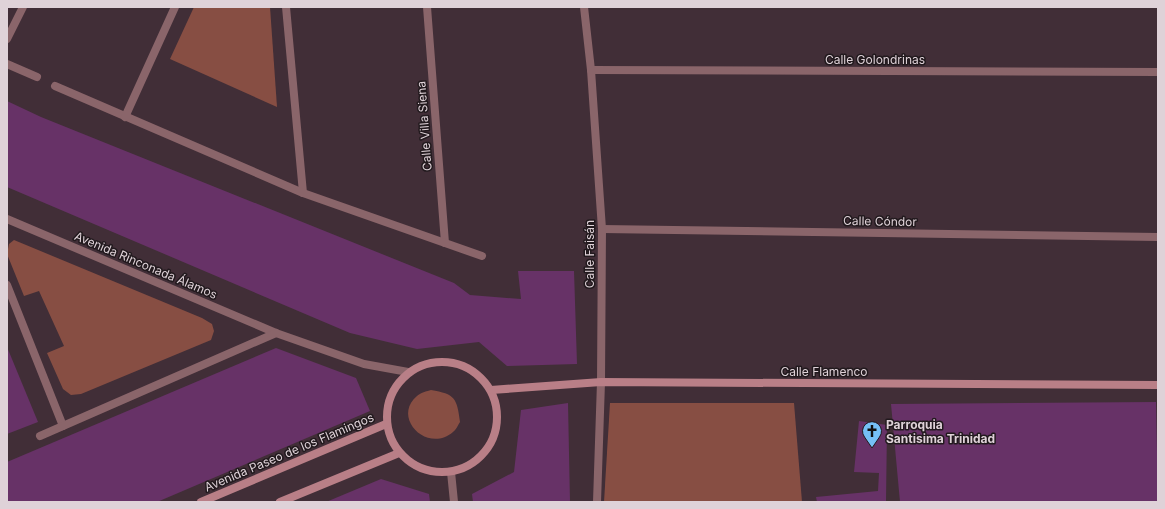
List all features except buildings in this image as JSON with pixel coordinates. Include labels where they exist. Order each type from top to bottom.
[{"type":"main road","points":[[444,361],[451,362],[463,365],[479,376],[491,390],[497,407],[497,424],[492,441],[477,459],[468,466],[451,472],[432,472],[414,466],[399,453],[390,440],[386,424],[387,405],[395,387],[408,372],[425,364],[444,361]]},
{"type":"main road","name":"Calle Flamenco","points":[[491,390],[601,382],[1158,385]]},
{"type":"main road","name":"Avenida Paseo de los Flamingos","points":[[201,502],[386,424]]},
{"type":"main road","points":[[280,502],[399,453]]},
{"type":"street","points":[[7,39],[23,7]]},
{"type":"street","points":[[125,117],[175,7]]},
{"type":"street","points":[[286,7],[304,193]]},
{"type":"street","name":"Calle Villa Siena","points":[[427,7],[445,243]]},
{"type":"street","name":"Calle Faisán","points":[[584,7],[591,70],[602,229],[601,382],[597,502]]},
{"type":"street","points":[[7,64],[37,78]]},
{"type":"street","name":"Calle Golondrinas","points":[[591,70],[1158,72]]},
{"type":"street","points":[[55,86],[304,193],[482,256]]},
{"type":"street","name":"Avenida Rinconada Álamos","points":[[7,219],[276,333],[364,364],[408,372]]},
{"type":"street","name":"Calle Cóndor","points":[[602,229],[1158,237]]},
{"type":"street","points":[[7,285],[63,426]]},
{"type":"street","points":[[40,436],[276,333]]},
{"type":"street","points":[[451,472],[454,502]]},
{"type":"shaded area","points":[[194,7],[270,7],[277,107],[170,59]]},
{"type":"shaded area","points":[[14,240],[202,318],[212,324],[214,331],[211,340],[81,394],[71,395],[63,389],[47,353],[64,346],[39,291],[24,296],[7,254],[9,244]]},
{"type":"shaded area","points":[[431,390],[445,393],[450,396],[456,402],[458,407],[460,422],[454,431],[443,438],[433,439],[424,436],[410,423],[408,414],[410,405],[418,395]]},
{"type":"shaded area","points":[[610,403],[794,403],[802,502],[604,502]]},
{"type":"place","name":"Parroquia Santisima Trinidad","points":[[872,448]]}]
